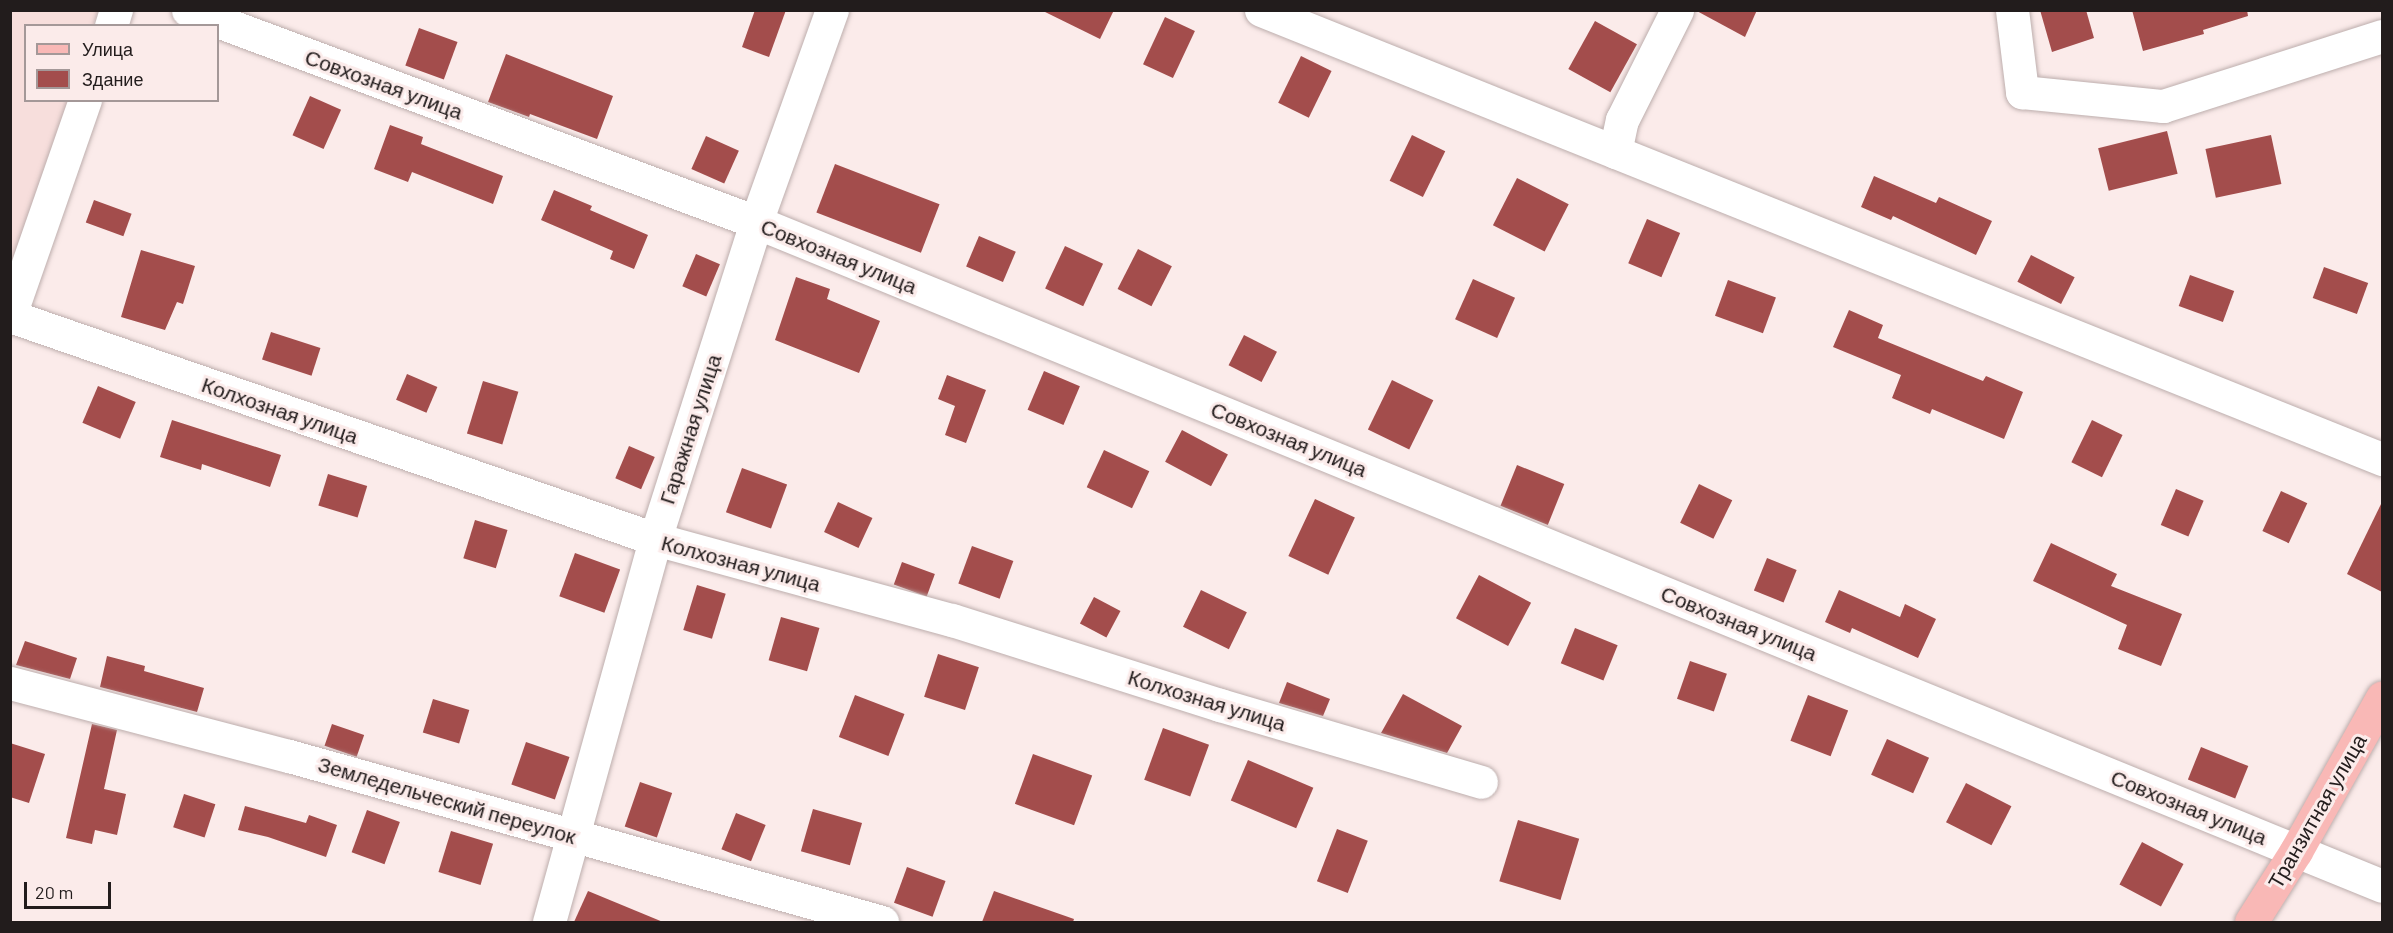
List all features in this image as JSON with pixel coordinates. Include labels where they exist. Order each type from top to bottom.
[{"type":"main road","name":"Транзитная улица","points":[[2251,922],[2296,850],[2382,698]]},
{"type":"street","name":"Совхозная улица","points":[[188,10],[756,222],[2382,886]]},
{"type":"street","name":"Гаражная улица","points":[[549,922],[655,539],[756,222],[832,10]]},
{"type":"street","points":[[1261,10],[2382,459]]},
{"type":"street","points":[[1614,152],[1622,120],[1677,10]]},
{"type":"street","points":[[2012,10],[2022,92],[2163,106],[2382,36]]},
{"type":"street","points":[[10,316],[84,102]]},
{"type":"street","name":"Колхозная улица","points":[[10,316],[655,539],[952,620],[1220,705],[1481,782]]},
{"type":"street","name":"Земледельческий переулок","points":[[10,683],[882,922]]},
{"type":"shaded area","points":[[11,11],[98,11],[93,24],[24,24],[24,102],[68,102],[11,276]]},
{"type":"building","points":[[755,10],[786,10],[769,57],[742,47]]},
{"type":"building","points":[[1041,10],[1114,10],[1100,39]]},
{"type":"building","points":[[1695,10],[1757,10],[1745,37]]},
{"type":"building","points":[[2040,10],[2086,10],[2094,38],[2052,52]]},
{"type":"building","points":[[2132,10],[2247,10],[2248,16],[2203,30],[2204,34],[2143,51]]},
{"type":"building","points":[[1165,17],[1195,31],[1173,78],[1143,64]]},
{"type":"building","points":[[1595,21],[1637,44],[1610,92],[1568,69]]},
{"type":"building","points":[[419,28],[458,42],[444,80],[405,66]]},
{"type":"building","points":[[506,54],[613,96],[597,139],[530,114],[529,117],[488,102]]},
{"type":"building","points":[[1301,56],[1332,71],[1309,118],[1278,103]]},
{"type":"building","points":[[310,96],[341,110],[324,149],[293,135]]},
{"type":"building","points":[[390,125],[423,137],[421,144],[503,176],[493,204],[412,172],[408,182],[374,169]]},
{"type":"building","points":[[2167,131],[2178,174],[2109,191],[2098,148]]},
{"type":"building","points":[[1412,135],[1445,151],[1423,197],[1390,181]]},
{"type":"building","points":[[2271,135],[2281,184],[2216,198],[2205,149]]},
{"type":"building","points":[[706,136],[739,151],[724,184],[691,169]]},
{"type":"building","points":[[835,164],[940,204],[921,253],[816,213]]},
{"type":"building","points":[[1874,176],[1936,203],[1939,197],[1992,221],[1976,255],[1893,216],[1891,220],[1861,207]]},
{"type":"building","points":[[1517,178],[1569,204],[1545,252],[1493,225]]},
{"type":"building","points":[[554,190],[592,206],[590,210],[648,235],[634,269],[610,259],[613,251],[541,220]]},
{"type":"building","points":[[94,200],[132,214],[123,236],[86,223]]},
{"type":"building","points":[[1647,219],[1680,233],[1661,277],[1628,263]]},
{"type":"building","points":[[979,236],[1016,252],[1003,282],[966,266]]},
{"type":"building","points":[[1065,246],[1103,264],[1083,306],[1045,289]]},
{"type":"building","points":[[1138,249],[1172,266],[1151,306],[1118,289]]},
{"type":"building","points":[[141,250],[195,266],[183,304],[177,302],[165,330],[121,317]]},
{"type":"building","points":[[696,254],[720,264],[706,296],[682,286]]},
{"type":"building","points":[[2031,255],[2075,277],[2061,304],[2017,282]]},
{"type":"building","points":[[2324,267],[2368,283],[2357,314],[2313,298]]},
{"type":"building","points":[[2190,275],[2234,291],[2223,322],[2179,306]]},
{"type":"building","points":[[796,277],[830,289],[827,299],[880,321],[859,373],[775,340]]},
{"type":"building","points":[[1473,279],[1515,298],[1497,338],[1455,319]]},
{"type":"building","points":[[1728,280],[1776,297],[1763,333],[1715,316]]},
{"type":"building","points":[[1849,310],[1883,325],[1878,338],[1983,381],[1986,376],[2023,392],[2004,439],[1932,409],[1930,414],[1892,398],[1901,375],[1833,347]]},
{"type":"building","points":[[271,332],[320,348],[311,376],[262,360]]},
{"type":"building","points":[[1244,335],[1277,352],[1262,382],[1229,365]]},
{"type":"building","points":[[1044,371],[1080,386],[1063,425],[1028,410]]},
{"type":"building","points":[[407,374],[437,387],[426,413],[396,400]]},
{"type":"building","points":[[947,375],[986,390],[966,443],[945,435],[955,406],[938,399]]},
{"type":"building","points":[[1392,380],[1433,400],[1409,450],[1368,429]]},
{"type":"building","points":[[483,381],[518,392],[502,444],[467,434]]},
{"type":"building","points":[[98,386],[136,402],[120,439],[82,423]]},
{"type":"building","points":[[172,420],[281,455],[270,487],[202,464],[201,470],[160,457]]},
{"type":"building","points":[[2092,420],[2123,435],[2102,477],[2071,462]]},
{"type":"building","points":[[1182,430],[1228,454],[1211,486],[1165,462]]},
{"type":"building","points":[[629,446],[655,457],[641,489],[615,478]]},
{"type":"building","points":[[1104,450],[1149,471],[1132,508],[1087,487]]},
{"type":"building","points":[[1517,465],[1564,484],[1548,525],[1501,506]]},
{"type":"building","points":[[742,468],[787,484],[771,529],[726,512]]},
{"type":"building","points":[[328,474],[367,486],[358,518],[318,506]]},
{"type":"building","points":[[1699,484],[1732,500],[1713,539],[1680,523]]},
{"type":"building","points":[[2176,489],[2204,501],[2188,537],[2161,525]]},
{"type":"building","points":[[2281,491],[2307,503],[2289,543],[2262,531]]},
{"type":"building","points":[[1315,499],[1355,518],[1328,575],[1288,556]]},
{"type":"building","points":[[838,502],[872,518],[858,548],[824,532]]},
{"type":"building","points":[[2382,502],[2382,592],[2347,574]]},
{"type":"building","points":[[475,520],[508,530],[496,568],[463,558]]},
{"type":"building","points":[[2051,543],[2117,574],[2111,586],[2182,614],[2161,666],[2118,649],[2127,625],[2033,581]]},
{"type":"building","points":[[972,546],[1013,561],[1000,599],[958,584]]},
{"type":"building","points":[[575,553],[620,569],[604,613],[559,596]]},
{"type":"building","points":[[1767,558],[1797,570],[1784,602],[1754,590]]},
{"type":"building","points":[[902,562],[935,574],[927,597],[894,585]]},
{"type":"building","points":[[1479,575],[1531,603],[1508,646],[1456,618]]},
{"type":"building","points":[[697,585],[726,594],[712,639],[683,630]]},
{"type":"building","points":[[1201,590],[1247,612],[1229,649],[1183,627]]},
{"type":"building","points":[[1839,590],[1900,617],[1905,604],[1936,619],[1918,658],[1852,628],[1850,633],[1825,622]]},
{"type":"building","points":[[1094,597],[1120,611],[1106,638],[1080,623]]},
{"type":"building","points":[[781,617],[819,628],[807,671],[769,660]]},
{"type":"building","points":[[1575,628],[1618,645],[1603,680],[1561,663]]},
{"type":"building","points":[[25,641],[77,658],[70,679],[16,665]]},
{"type":"building","points":[[938,654],[979,667],[965,710],[924,697]]},
{"type":"building","points":[[107,656],[145,666],[144,671],[204,688],[197,712],[100,687]]},
{"type":"building","points":[[1690,661],[1727,674],[1714,712],[1677,699]]},
{"type":"building","points":[[1287,682],[1330,699],[1323,716],[1279,703]]},
{"type":"building","points":[[1403,694],[1462,726],[1447,753],[1381,733]]},
{"type":"building","points":[[855,695],[904,714],[888,756],[839,737]]},
{"type":"building","points":[[1808,695],[1848,710],[1831,756],[1790,741]]},
{"type":"building","points":[[433,699],[469,710],[459,744],[423,732]]},
{"type":"building","points":[[92,724],[117,730],[104,789],[126,794],[117,835],[95,830],[92,844],[66,838]]},
{"type":"building","points":[[332,724],[364,735],[357,757],[325,746]]},
{"type":"building","points":[[1163,728],[1209,745],[1190,796],[1144,780]]},
{"type":"building","points":[[1887,739],[1929,758],[1913,793],[1871,775]]},
{"type":"building","points":[[526,742],[569,757],[555,800],[511,785]]},
{"type":"building","points":[[10,743],[45,754],[29,803],[10,797]]},
{"type":"building","points":[[2201,747],[2248,766],[2235,799],[2188,779]]},
{"type":"building","points":[[1033,754],[1092,776],[1074,825],[1015,804]]},
{"type":"building","points":[[1248,760],[1313,788],[1296,828],[1231,801]]},
{"type":"building","points":[[640,782],[672,793],[657,838],[625,826]]},
{"type":"building","points":[[1966,783],[2011,806],[1991,845],[1946,822]]},
{"type":"building","points":[[184,794],[215,804],[205,837],[173,827]]},
{"type":"building","points":[[245,806],[306,823],[309,815],[337,825],[326,857],[268,837],[238,830]]},
{"type":"building","points":[[813,809],[862,823],[850,865],[801,851]]},
{"type":"building","points":[[367,810],[400,822],[384,864],[352,852]]},
{"type":"building","points":[[736,813],[766,825],[751,861],[721,849]]},
{"type":"building","points":[[1518,820],[1579,839],[1560,900],[1499,881]]},
{"type":"building","points":[[1337,829],[1368,841],[1348,893],[1317,881]]},
{"type":"building","points":[[451,831],[493,844],[481,885],[438,872]]},
{"type":"building","points":[[2142,842],[2183,864],[2161,906],[2119,884]]},
{"type":"building","points":[[907,867],[946,881],[933,917],[894,903]]},
{"type":"building","points":[[588,891],[663,922],[574,922]]},
{"type":"building","points":[[994,891],[1074,919],[1073,922],[982,922]]}]
